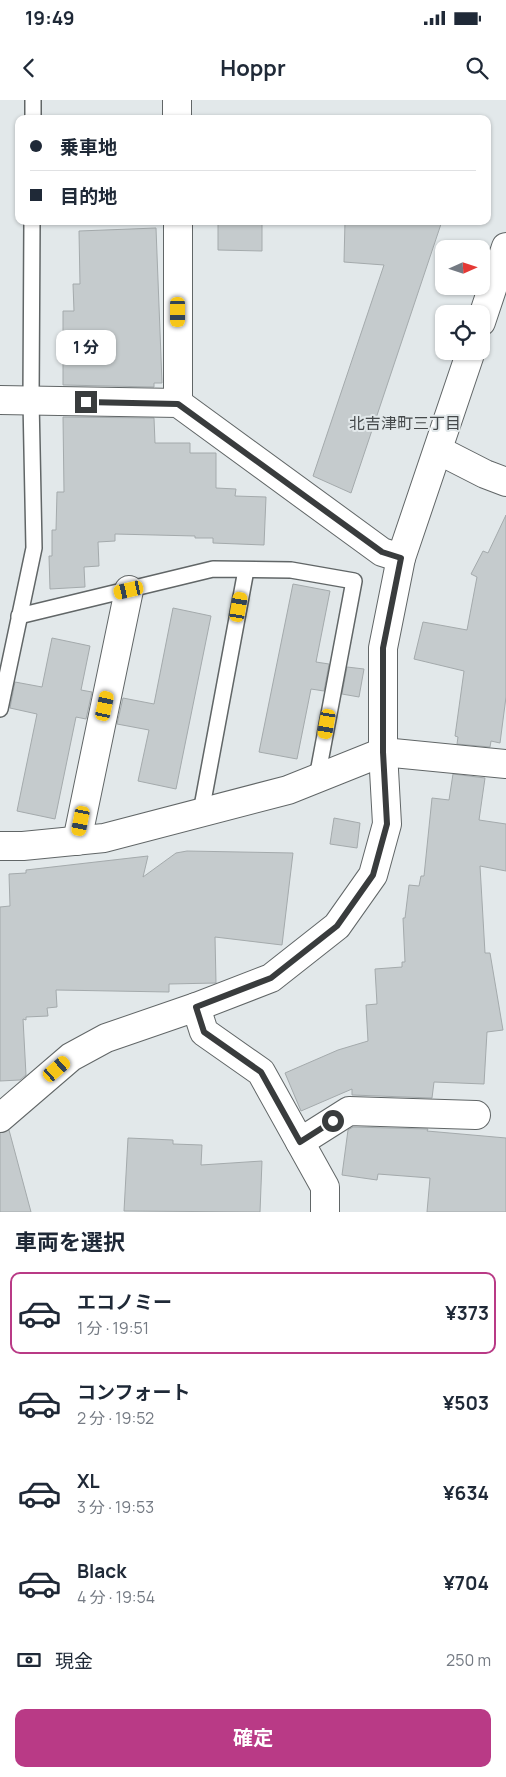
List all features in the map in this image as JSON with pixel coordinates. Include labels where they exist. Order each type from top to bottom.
[{"type":"street","points":[[177,100],[177,115]]},
{"type":"street","points":[[178,225],[178,404]]},
{"type":"street","points":[[487,305],[505,252]]},
{"type":"street","points":[[0,1118],[71,1057],[106,1038],[196,1007],[271,978],[337,926],[373,875],[387,824],[383,752],[383,648],[401,558],[468,360]]},
{"type":"street","points":[[0,400],[178,404],[382,552],[401,558]]},
{"type":"street","points":[[438,450],[485,474],[506,482]]},
{"type":"street","points":[[78,841],[129,590]]},
{"type":"street","points":[[0,846],[23,846],[104,838],[288,790],[383,752],[506,764]]},
{"type":"street","points":[[196,1007],[204,1032],[261,1072],[325,1187],[325,1212]]},
{"type":"street","points":[[300,1142],[349,1111],[476,1115]]},
{"type":"lane","points":[[33,100],[33,115]]},
{"type":"lane","points":[[0,709],[34,548],[31,400],[32,225]]},
{"type":"lane","points":[[19,616],[213,569],[291,570],[354,580],[317,778]]},
{"type":"lane","points":[[201,812],[246,570]]},
{"type":"building","points":[[218,225],[262,225],[262,251],[218,250]]},
{"type":"building","points":[[345,225],[441,225],[351,493],[313,476],[384,265],[344,262]]},
{"type":"building","points":[[156,228],[162,383],[154,383],[154,387],[63,385],[63,311],[74,311],[73,284],[80,284],[79,231]]},
{"type":"building","points":[[63,417],[154,418],[155,443],[190,443],[190,453],[216,453],[216,488],[236,489],[235,496],[266,497],[264,545],[213,543],[213,538],[195,538],[195,536],[115,534],[115,541],[98,542],[99,566],[84,567],[85,587],[50,589],[49,556],[52,556],[52,530],[56,530],[57,492],[64,492]]},
{"type":"building","points":[[506,515],[506,697],[500,743],[491,741],[490,747],[457,744],[458,737],[455,736],[464,671],[414,659],[423,622],[467,630],[477,577],[471,574],[483,551],[488,553]]},
{"type":"building","points":[[293,584],[330,591],[316,662],[329,664],[324,691],[311,689],[297,759],[259,752]]},
{"type":"building","points":[[173,608],[211,616],[176,789],[138,781],[149,730],[117,724],[123,698],[154,704]]},
{"type":"building","points":[[52,638],[90,646],[81,690],[92,692],[86,719],[76,717],[55,819],[17,811],[37,714],[10,708],[15,682],[42,687]]},
{"type":"building","points":[[347,667],[364,669],[359,697],[342,694]]},
{"type":"building","points":[[453,774],[485,778],[479,820],[506,824],[506,871],[480,866],[485,953],[490,953],[503,1030],[487,1032],[484,1084],[434,1082],[432,1098],[352,1095],[352,1089],[301,1111],[285,1073],[338,1050],[368,1041],[366,1005],[377,1004],[375,969],[402,967],[402,962],[405,962],[403,918],[405,918],[409,885],[419,886],[421,876],[424,876],[432,798],[449,800]]},
{"type":"building","points":[[334,818],[360,823],[357,848],[330,844]]},
{"type":"building","points":[[187,851],[293,853],[282,945],[215,937],[216,983],[169,984],[169,992],[56,990],[57,1007],[47,1008],[48,1016],[26,1017],[26,1020],[23,1019],[26,1075],[20,1080],[0,1081],[0,907],[10,906],[9,874],[26,873],[26,870],[148,856],[143,877],[176,853]]},
{"type":"building","points":[[353,1127],[428,1129],[427,1131],[506,1138],[506,1212],[427,1212],[430,1178],[378,1174],[377,1180],[342,1175],[348,1130]]},
{"type":"building","points":[[9,1130],[31,1212],[0,1212],[0,1133]]},
{"type":"building","points":[[128,1138],[173,1140],[173,1144],[202,1145],[201,1165],[262,1161],[260,1212],[124,1211]]},
{"type":"district","name":"北吉津町三丁目","points":[[405,423]]},
{"type":"route","points":[[86,402],[178,404],[382,552],[401,558],[383,648],[383,752],[387,824],[373,875],[337,926],[271,978],[196,1007],[204,1032],[261,1072],[300,1142],[333,1121]]}]
